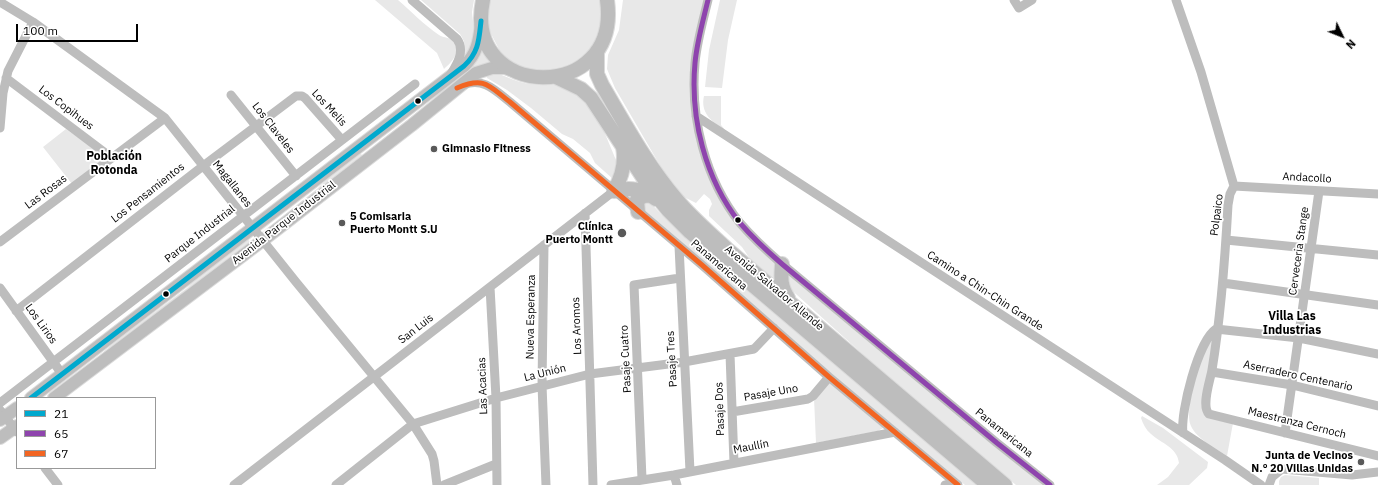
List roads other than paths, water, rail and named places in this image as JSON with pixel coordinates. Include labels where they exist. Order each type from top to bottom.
[{"type":"highway","points":[[483,0],[481,8],[481,21],[484,37],[492,52],[506,66],[518,73],[530,77],[543,78],[568,74],[589,61],[597,51],[606,31],[615,0]]},
{"type":"highway","points":[[607,0],[608,20]]},
{"type":"highway","name":"Avenida Salvador Allende","points":[[597,51],[597,74],[602,85],[641,150],[676,199],[727,249],[1006,485]]},
{"type":"highway","name":"Avenida Salvador Allende","points":[[556,77],[576,85],[586,92],[596,104],[650,188],[668,210],[694,236],[988,485]]},
{"type":"highway","points":[[614,191],[624,169],[623,147]]},
{"type":"highway","points":[[614,191],[626,188],[635,188],[651,195],[668,210]]},
{"type":"highway","points":[[638,212],[637,200],[644,196],[651,195]]},
{"type":"highway","points":[[782,264],[782,286],[790,302]]},
{"type":"main road","name":"Avenida Parque Industrial","points":[[31,397],[253,229],[464,66],[474,56],[478,44],[481,21]]},
{"type":"main road","name":"Avenida Parque Industrial","points":[[55,397],[262,241],[427,113],[476,73],[498,68],[518,73]]},
{"type":"main road","points":[[372,155],[372,144],[375,134]]},
{"type":"main road","points":[[359,147],[372,155]]},
{"type":"main road","points":[[2,416],[16,409]]},
{"type":"main road","points":[[0,438],[16,429]]},
{"type":"street","points":[[412,0],[460,43],[461,48],[459,58],[448,78]]},
{"type":"street","name":"Panamericana","points":[[708,0],[695,62],[694,98],[696,116],[706,160],[715,182],[735,216],[751,235],[782,264],[997,443],[1050,485]]},
{"type":"street","points":[[1014,0],[1019,8],[1032,0]]},
{"type":"street","name":"Polpaico","points":[[1176,0],[1202,72],[1234,186],[1230,194],[1228,205],[1223,283],[1218,329],[1212,372],[1205,406],[1209,414]]},
{"type":"street","name":"Magallanes","points":[[0,2],[33,22],[165,118],[262,241],[413,424],[432,454],[437,485]]},
{"type":"street","points":[[0,128],[2,93],[6,78],[13,59],[33,22]]},
{"type":"street","name":"Los Copihues","points":[[6,78],[112,158]]},
{"type":"street","name":"Panamericana","points":[[457,88],[470,82],[482,82],[487,84],[510,102],[679,246],[829,377],[956,484]]},
{"type":"street","name":"Parque Industrial","points":[[0,404],[415,84]]},
{"type":"street","name":"Los Claveles","points":[[231,94],[296,176]]},
{"type":"street","name":"Los Melis","points":[[296,96],[302,96],[305,98],[342,140]]},
{"type":"street","name":"Los Pensamientos","points":[[16,311],[296,96]]},
{"type":"street","name":"Camino a Chin-Chin Grande","points":[[696,116],[1261,485]]},
{"type":"street","name":"Las Rosas","points":[[0,242],[165,118]]},
{"type":"street","name":"Andacollo","points":[[1234,186],[1378,194]]},
{"type":"street","name":"San Luis","points":[[234,485],[614,191]]},
{"type":"street","name":"Cerveceria Stange","points":[[1285,433],[1319,191]]},
{"type":"street","name":"Los Aromos","points":[[586,213],[593,485]]},
{"type":"street","points":[[1226,240],[1378,255]]},
{"type":"street","name":"Nueva Esperanza","points":[[544,245],[542,386],[546,485]]},
{"type":"street","name":"Pasaje Tres","points":[[679,246],[690,471]]},
{"type":"street","name":"Pasaje Cuatro","points":[[642,479],[634,285],[680,278]]},
{"type":"street","points":[[1223,283],[1378,305]]},
{"type":"street","name":"Las Acacias","points":[[490,287],[496,398],[497,485]]},
{"type":"street","name":"Los Lirios","points":[[0,288],[62,374]]},
{"type":"street","name":"La Unión","points":[[336,485],[413,424],[496,398],[590,374],[684,362],[754,349],[774,328]]},
{"type":"street","points":[[1183,433],[1183,414],[1193,375],[1203,347],[1212,332],[1218,329],[1299,338],[1378,354]]},
{"type":"street","name":"Pasaje Dos","points":[[730,354],[734,463]]},
{"type":"street","name":"Aserradero Centenario","points":[[1212,372],[1292,385],[1378,406]]},
{"type":"street","name":"Pasaje Uno","points":[[732,412],[808,399],[813,396],[829,377]]},
{"type":"street","name":"Maestranza Cernoch","points":[[1209,414],[1378,456]]},
{"type":"street","points":[[2,416],[16,429]]},
{"type":"street","name":"Maullín","points":[[612,485],[674,475],[895,432]]},
{"type":"street","points":[[444,485],[496,464]]},
{"type":"street","points":[[45,469],[58,485]]},
{"type":"street","points":[[1269,485],[1272,477],[1282,469],[1342,475],[1378,472]]},
{"type":"street","points":[[674,475],[677,485]]},
{"type":"street","points":[[945,485],[956,484]]},
{"type":"place","name":"Gimnasio Fitness","points":[[434,149]]},
{"type":"place","name":"5 Comisaria Puerto Montt S.U","points":[[342,223]]},
{"type":"place","name":"Clínica Puerto Montt","points":[[622,233]]},
{"type":"place","name":"Junta de Vecinos N.º 20 Villas Unidas","points":[[1361,462]]},
{"type":"district","name":"Población Rotonda","points":[[114,164]]},
{"type":"district","name":"Villa Las Industrias","points":[[1292,324]]}]
